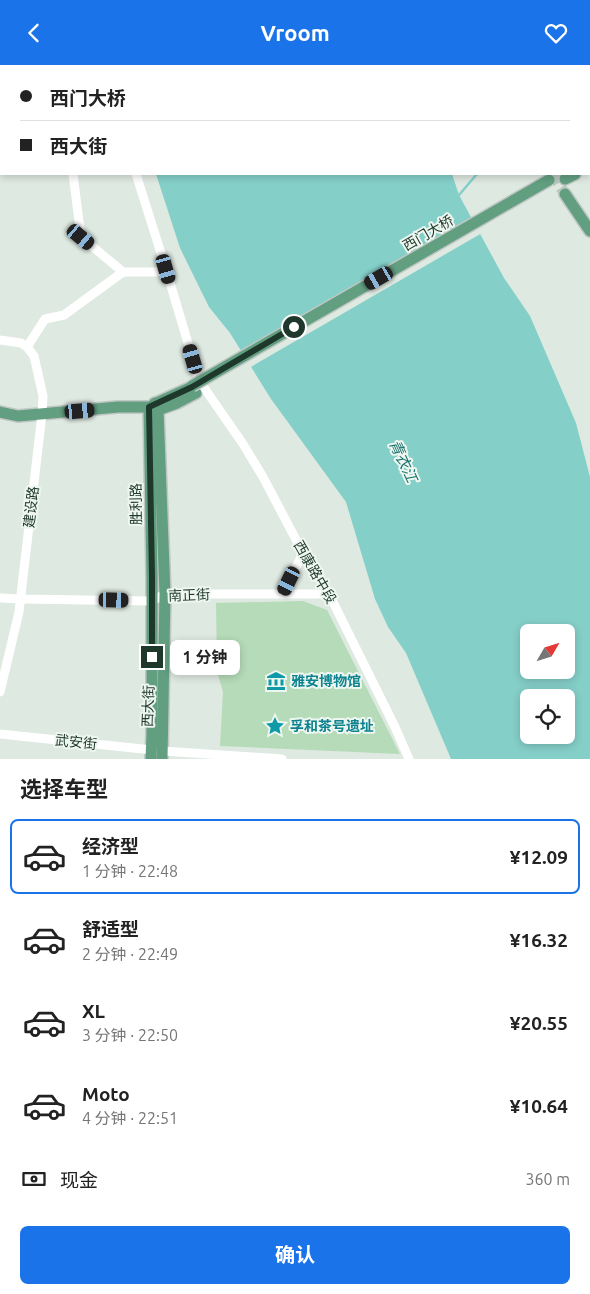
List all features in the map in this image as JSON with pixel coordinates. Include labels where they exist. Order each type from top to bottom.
[{"type":"main road","name":"西门大桥","points":[[154,407],[177,403],[198,387],[551,183]]},
{"type":"main road","points":[[565,194],[590,231]]},
{"type":"main road","points":[[0,412],[18,416],[118,407],[154,407]]},
{"type":"main road","name":"胜利路","points":[[154,407],[165,594]]},
{"type":"main road","name":"胜利路","points":[[152,601],[154,407]]},
{"type":"main road","name":"西大街","points":[[156,755],[165,594]]},
{"type":"main road","name":"西大街","points":[[152,601],[152,734],[156,755]]},
{"type":"street","points":[[73,175],[81,237],[123,272]]},
{"type":"street","name":"西康路中段","points":[[136,175],[166,269],[198,387],[248,452],[263,477],[303,553],[329,594],[409,759]]},
{"type":"street","points":[[0,340],[21,343],[27,347],[44,319],[64,315],[123,272],[157,272],[166,269]]},
{"type":"street","name":"建设路","points":[[0,692],[19,612],[42,414],[43,396],[34,356],[27,347]]},
{"type":"street","points":[[283,594],[303,553]]},
{"type":"street","name":"南正街","points":[[0,597],[152,601],[165,594],[329,594]]},
{"type":"street","name":"武安街","points":[[0,735],[156,755],[282,759]]},
{"type":"green space","points":[[303,601],[327,610],[400,754],[220,746],[223,692],[217,671],[216,603]]},
{"type":"water","name":"青衣江","points":[[156,175],[452,175],[459,195],[504,278],[530,316],[576,423],[590,477],[590,759],[451,759],[406,653],[388,627],[375,599],[346,502],[271,399],[230,333],[209,307],[180,248]]},
{"type":"pier","points":[[474,218],[482,233],[249,368],[240,353]]},
{"type":"waterway","points":[[459,195],[476,175]]},
{"type":"tunnel","points":[[553,175],[565,194]]},
{"type":"place","name":"雅安博物馆","points":[[276,681]]},
{"type":"place","name":"孚和茶号遗址","points":[[275,726]]},
{"type":"route","points":[[152,657],[149,407],[192,387],[294,327]]}]
